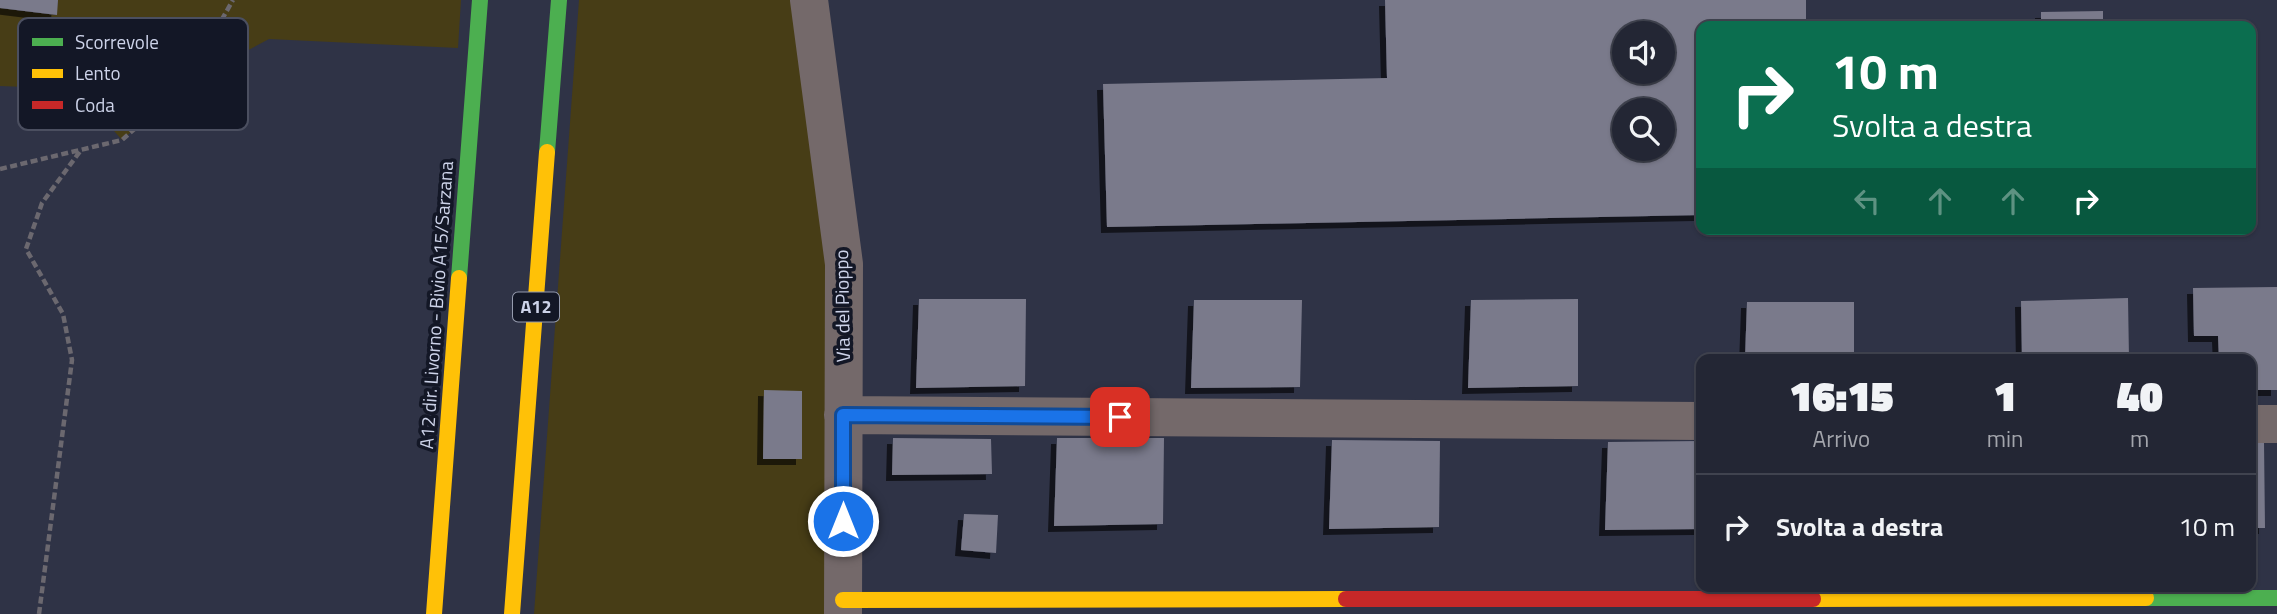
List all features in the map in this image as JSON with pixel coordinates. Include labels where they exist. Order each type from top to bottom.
[{"type":"main road","name":"A12 dir. Livorno - Bivio A15/Sarzana","points":[[434,614],[480,0]]},
{"type":"main road","name":"A12","points":[[512,614],[559,0]]},
{"type":"main road","points":[[843,607],[2277,598]]},
{"type":"street","name":"Via del Pioppo","points":[[809,0],[844,264],[843,607]]},
{"type":"street","points":[[843,415],[1696,421]]},
{"type":"street","points":[[2256,424],[2277,424]]},
{"type":"path","points":[[223,18],[233,0]]},
{"type":"path","points":[[0,169],[122,140],[133,130]]},
{"type":"path","points":[[40,614],[72,360],[63,314],[26,249],[42,202],[81,150]]},
{"type":"shaded area","points":[[58,0],[461,0],[458,48],[269,39],[248,50],[248,18],[18,18],[18,87],[0,86],[0,8],[56,15]]},
{"type":"shaded area","points":[[579,0],[809,0],[844,264],[843,614],[534,614]]},
{"type":"shaded area","points":[[113,130],[133,130],[122,140]]},
{"type":"building","points":[[0,0],[58,0],[57,15],[0,8]]},
{"type":"building","points":[[1385,0],[1806,0],[1806,21],[1696,21],[1696,215],[1107,227],[1103,84],[1387,78]]},
{"type":"building","points":[[2103,11],[2103,21],[2041,21],[2041,12]]},
{"type":"building","points":[[2277,287],[2277,390],[2256,390],[2256,354],[2219,354],[2218,336],[2194,336],[2193,288]]},
{"type":"building","points":[[2128,298],[2129,354],[2022,354],[2021,301]]},
{"type":"building","points":[[919,299],[1026,299],[1025,386],[916,388]]},
{"type":"building","points":[[1578,299],[1578,386],[1468,388],[1471,300]]},
{"type":"building","points":[[1194,300],[1302,300],[1300,387],[1191,388]]},
{"type":"building","points":[[1747,302],[1854,302],[1854,354],[1745,354]]},
{"type":"building","points":[[764,390],[802,391],[802,459],[763,459]]},
{"type":"building","points":[[893,438],[991,439],[992,474],[892,475]]},
{"type":"building","points":[[1057,438],[1164,438],[1163,524],[1054,526]]},
{"type":"building","points":[[1332,440],[1440,441],[1439,527],[1329,529]]},
{"type":"building","points":[[1696,441],[1696,529],[1605,530],[1608,442]]},
{"type":"building","points":[[2256,442],[2264,442],[2265,528],[2256,528]]},
{"type":"building","points":[[964,514],[998,515],[996,553],[961,550]]},
{"type":"traffic: fast","points":[[459,278],[480,0]]},
{"type":"traffic: fast","points":[[547,152],[559,0]]},
{"type":"traffic: fast","points":[[2146,598],[2277,598]]},
{"type":"traffic: slow","points":[[512,614],[547,152]]},
{"type":"traffic: slow","points":[[434,614],[459,278]]},
{"type":"traffic: slow","points":[[1813,599],[2146,598]]},
{"type":"traffic: slow","points":[[843,600],[1346,599]]},
{"type":"traffic: jam","points":[[1346,599],[1813,599]]},
{"type":"route","points":[[843,521],[843,415],[1120,417]]}]
